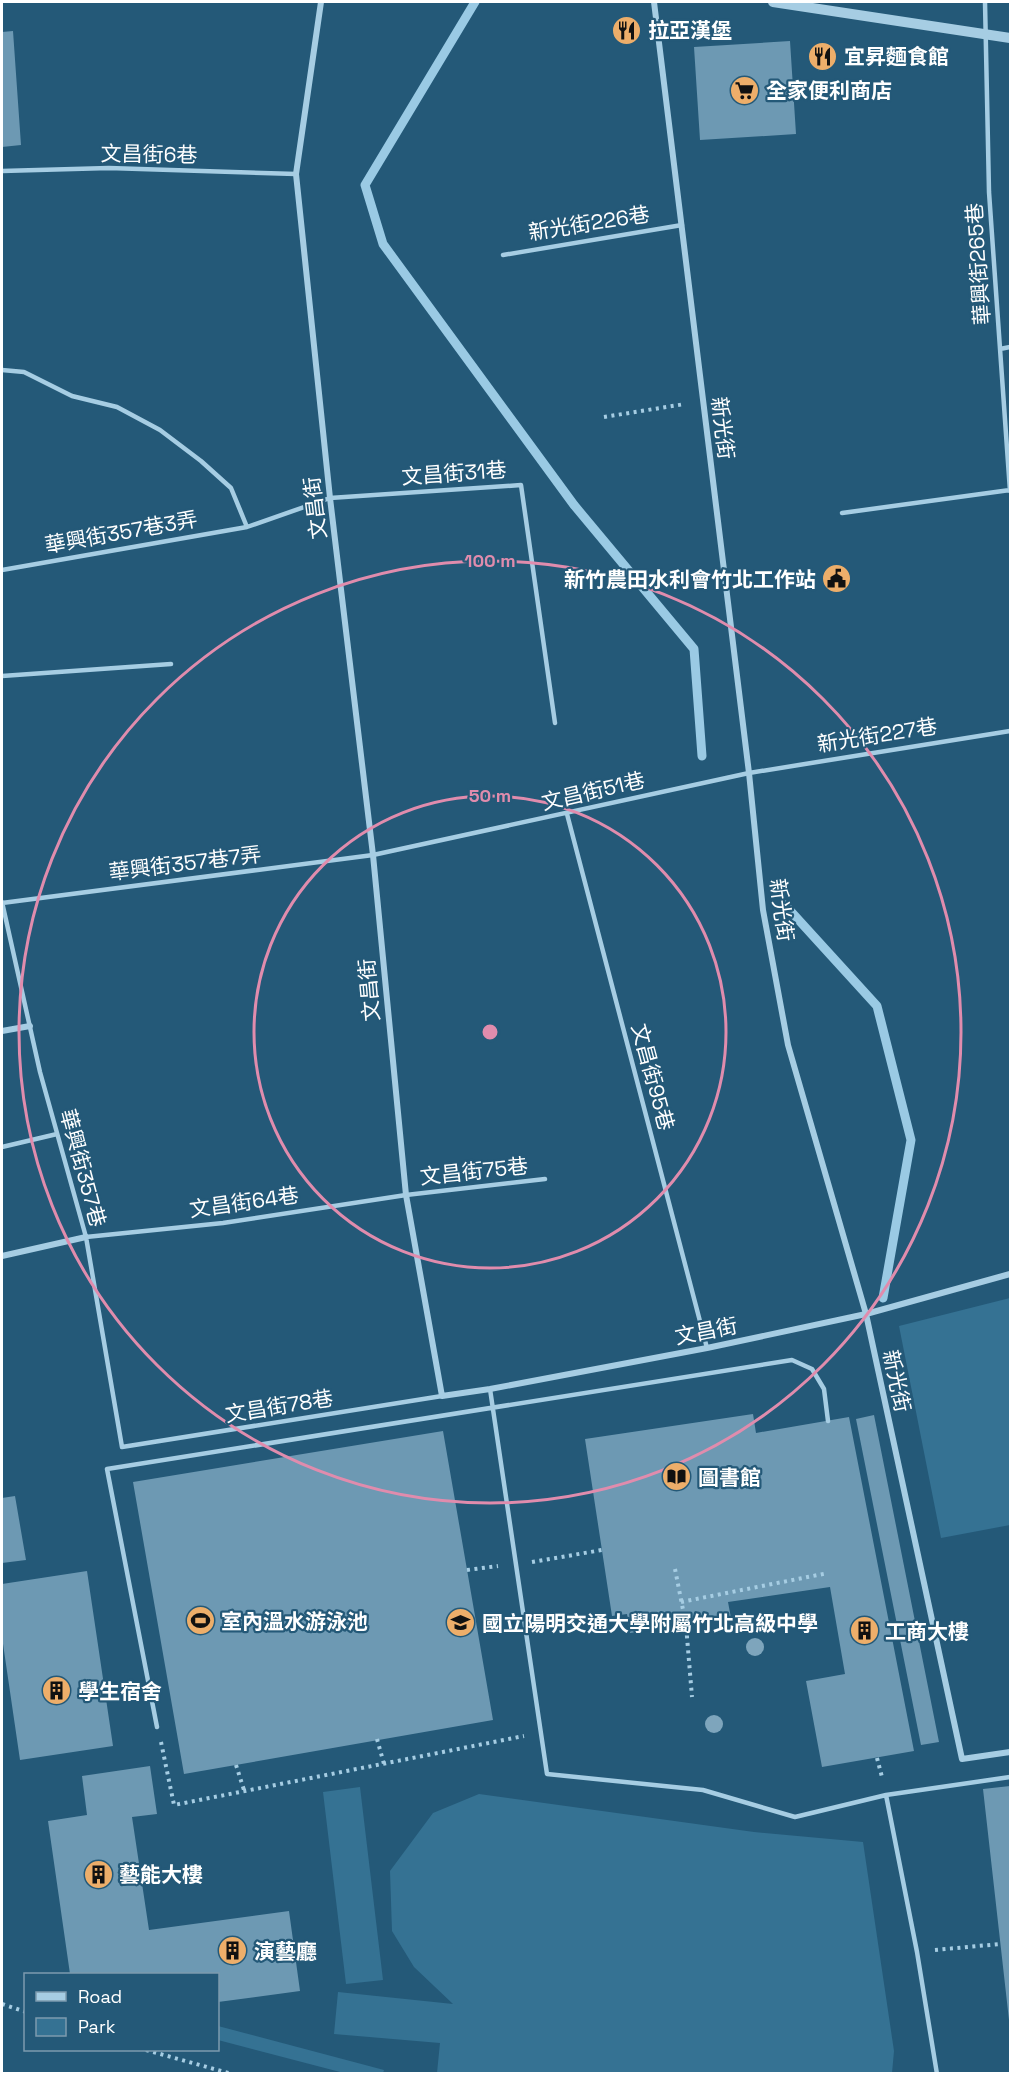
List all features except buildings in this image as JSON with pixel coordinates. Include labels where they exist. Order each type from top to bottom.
[{"type":"street","name":"文昌街","points":[[321,2],[296,174],[330,498],[373,855],[406,1195],[442,1396],[707,1348],[866,1314],[1011,1274]]},
{"type":"street","name":"新光街","points":[[654,2],[749,772],[763,910],[788,1045],[866,1314],[962,1759],[1011,1752]]},
{"type":"street","points":[[773,2],[1011,38]]},
{"type":"street","points":[[2,1031],[30,1026]]},
{"type":"street","points":[[2,1256],[86,1237]]},
{"type":"lane","name":"華興街265巷","points":[[985,2],[989,192],[1010,491]]},
{"type":"lane","name":"文昌街6巷","points":[[2,171],[109,168],[296,174]]},
{"type":"lane","name":"新光街226巷","points":[[503,255],[682,225]]},
{"type":"lane","points":[[1000,348],[1011,347]]},
{"type":"lane","points":[[2,370],[24,372],[72,396],[117,407],[160,430],[201,461],[231,488],[247,527]]},
{"type":"lane","name":"文昌街31巷","points":[[330,498],[521,485],[555,723]]},
{"type":"lane","points":[[842,513],[1010,491]]},
{"type":"lane","name":"華興街357巷3弄","points":[[2,570],[247,527],[330,498]]},
{"type":"lane","points":[[2,676],[171,664]]},
{"type":"lane","name":"新光街227巷","points":[[749,772],[1011,731]]},
{"type":"lane","name":"文昌街51巷","points":[[373,855],[749,772]]},
{"type":"lane","name":"文昌街95巷","points":[[567,814],[707,1348]]},
{"type":"lane","name":"華興街357巷7弄","points":[[2,902],[373,855]]},
{"type":"lane","name":"華興街357巷","points":[[2,902],[40,1072],[86,1237],[122,1447]]},
{"type":"lane","points":[[2,1147],[57,1134]]},
{"type":"lane","name":"文昌街75巷","points":[[406,1195],[545,1179]]},
{"type":"lane","name":"文昌街64巷","points":[[86,1237],[222,1222],[406,1195]]},
{"type":"lane","points":[[157,1727],[107,1469],[792,1360],[812,1369],[824,1389],[828,1421]]},
{"type":"lane","points":[[490,1389],[539,1733],[547,1774],[703,1790],[795,1817],[886,1795],[1011,1777]]},
{"type":"lane","name":"文昌街78巷","points":[[122,1447],[442,1396]]},
{"type":"lane","points":[[886,1795],[937,2073]]},
{"type":"path","points":[[604,417],[703,401]]},
{"type":"path","points":[[675,1569],[686,1625],[692,1697]]},
{"type":"path","points":[[681,1602],[828,1573]]},
{"type":"path","points":[[157,1727],[174,1805],[539,1733]]},
{"type":"path","points":[[376,1739],[384,1764]]},
{"type":"path","points":[[236,1765],[244,1790]]},
{"type":"path","points":[[916,1952],[1000,1944]]},
{"type":"path","points":[[2,2004],[24,2011]]},
{"type":"path","points":[[153,2051],[232,2073]]},
{"type":"green space","points":[[1010,1298],[1010,1525],[941,1538],[899,1326]]},
{"type":"green space","points":[[360,1787],[383,1980],[346,1984],[323,1792]]},
{"type":"green space","points":[[479,1794],[754,1832],[863,1842],[894,2051],[892,2073],[437,2073],[440,2043],[334,2034],[338,1992],[453,2004],[414,1967],[392,1931],[390,1871],[433,1813]]},
{"type":"green space","points":[[219,2026],[384,2070],[383,2073],[344,2073],[219,2040]]},
{"type":"waterway","points":[[475,2],[365,185],[383,244],[574,505],[694,649],[702,756]]},
{"type":"waterway","points":[[785,905],[877,1006],[911,1140],[883,1298]]},
{"type":"place","name":"拉亞漢堡","points":[[627,30]]},
{"type":"place","name":"宜昇麵食館","points":[[823,56]]},
{"type":"place","name":"全家便利商店","points":[[745,90]]},
{"type":"place","name":"新竹農田水利會竹北工作站","points":[[837,579]]},
{"type":"place","name":"圖書館","points":[[677,1477]]},
{"type":"place","name":"室內溫水游泳池","points":[[200,1621]]},
{"type":"place","name":"國立陽明交通大學附屬竹北高級中學","points":[[461,1623]]},
{"type":"place","name":"工商大樓","points":[[864,1631]]},
{"type":"place","name":"學生宿舍","points":[[57,1691]]},
{"type":"place","name":"藝能大樓","points":[[98,1874]]},
{"type":"place","name":"演藝廳","points":[[233,1951]]}]
